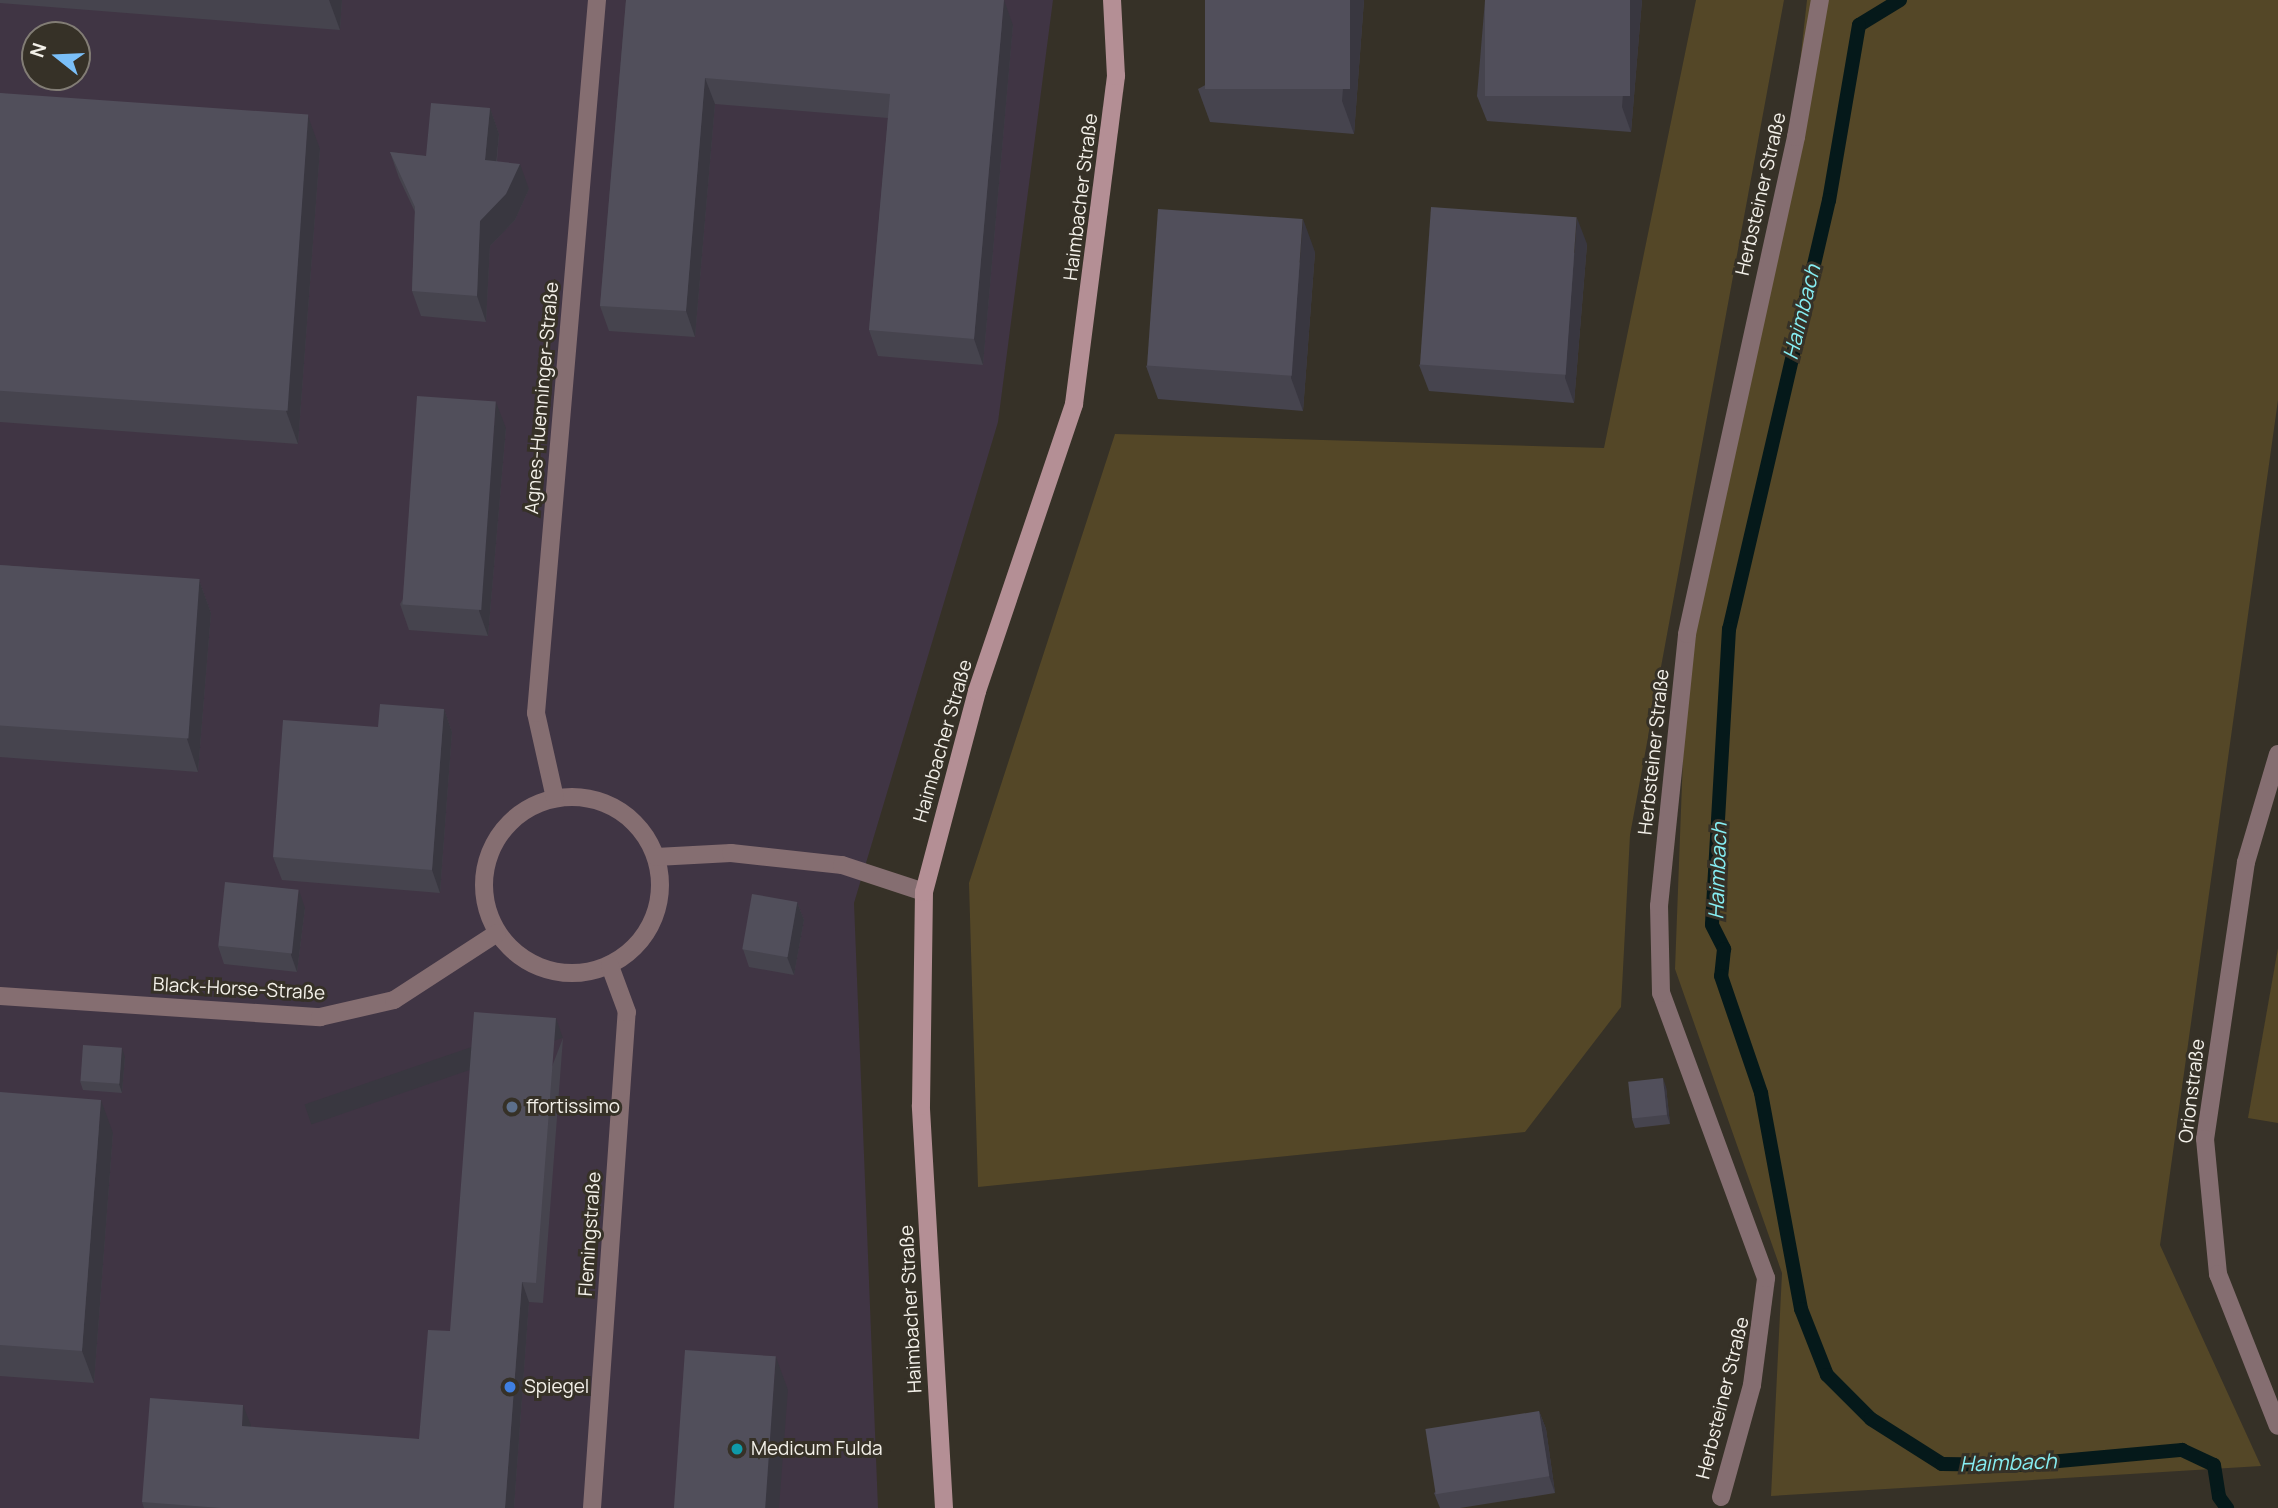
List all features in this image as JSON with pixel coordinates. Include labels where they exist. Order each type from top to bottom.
[{"type":"main road","name":"Haimbacher Straße","points":[[944,1508],[921,1106],[924,892],[977,691],[1074,404],[1116,76],[1112,0]]},
{"type":"street","name":"Agnes-Huenninger-Straße","points":[[555,798],[536,713],[597,0]]},
{"type":"street","name":"Herbsteiner Straße","points":[[1721,1497],[1752,1385],[1766,1278],[1661,993],[1659,906],[1686,634],[1797,137],[1820,0]]},
{"type":"street","name":"Orionstraße","points":[[2278,754],[2246,862],[2205,1139],[2218,1274],[2278,1426]]},
{"type":"street","points":[[555,798],[597,799],[634,821],[656,857],[661,889],[654,920],[636,947],[610,966],[579,974],[547,971],[519,956],[497,933],[485,901],[485,867],[499,835],[523,811],[555,798]]},
{"type":"street","points":[[656,857],[731,853],[842,865],[924,892]]},
{"type":"street","name":"Black-Horse-Straße","points":[[0,996],[320,1017],[394,1000],[497,933]]},
{"type":"street","name":"Flemingstraße","points":[[592,1508],[627,1012],[610,966]]},
{"type":"shaded area","points":[[0,0],[1053,0],[998,422],[854,903],[878,1508],[0,1508]]},
{"type":"shaded area","points":[[1696,0],[1784,0],[1630,835],[1621,1007],[1525,1132],[978,1187],[969,883],[1115,434],[1604,448]]},
{"type":"shaded area","points":[[1807,0],[2278,0],[2278,400],[2160,1245],[2261,1466],[1771,1496],[1782,1273],[1675,969],[1688,624],[1789,161]]},
{"type":"shaded area","points":[[2278,948],[2278,1123],[2248,1118]]},
{"type":"building","points":[[626,0],[1004,0],[974,339],[869,330],[890,94],[705,78],[686,311],[600,306]]},
{"type":"building","points":[[1205,0],[1350,0],[1350,89],[1205,89]]},
{"type":"building","points":[[1485,0],[1630,0],[1630,96],[1485,96]]},
{"type":"building","points":[[0,93],[308,115],[288,411],[0,391]]},
{"type":"building","points":[[431,103],[490,108],[485,160],[520,164],[506,194],[480,221],[477,296],[412,291],[415,207],[390,152],[426,156]]},
{"type":"building","points":[[1431,207],[1577,217],[1566,375],[1420,365]]},
{"type":"building","points":[[1158,209],[1303,219],[1292,376],[1147,366]]},
{"type":"building","points":[[417,396],[496,402],[481,610],[402,604]]},
{"type":"building","points":[[0,565],[200,579],[188,739],[0,725]]},
{"type":"building","points":[[380,704],[444,709],[432,870],[273,857],[283,720],[378,727]]},
{"type":"building","points":[[225,882],[299,890],[292,953],[218,946]]},
{"type":"building","points":[[752,894],[797,902],[788,957],[742,949]]},
{"type":"building","points":[[474,1012],[556,1018],[536,1283],[522,1282],[505,1508],[221,1508],[142,1502],[150,1398],[243,1405],[242,1426],[419,1439],[428,1330],[450,1331]]},
{"type":"building","points":[[83,1045],[122,1048],[119,1084],[80,1081]]},
{"type":"building","points":[[1663,1078],[1667,1115],[1632,1118],[1628,1082]]},
{"type":"building","points":[[0,1092],[101,1100],[82,1351],[0,1345]]},
{"type":"building","name":"Medicum Fulda","points":[[685,1350],[776,1356],[765,1508],[674,1508]]},
{"type":"building","points":[[1539,1411],[1549,1476],[1436,1494],[1425,1429]]},
{"type":"waterway","name":"Haimbach","points":[[1900,0],[1859,25],[1829,200],[1729,629],[1712,925],[1724,949],[1721,976],[1761,1093],[1801,1309],[1827,1375],[1871,1419],[1942,1464],[2016,1465],[2182,1450],[2214,1465],[2219,1497],[2227,1508]]},
{"type":"place","name":"ffortissimo","points":[[512,1107]]},
{"type":"place","name":"Spiegel","points":[[510,1387]]},
{"type":"place","name":"Medicum Fulda","points":[[737,1449]]}]
